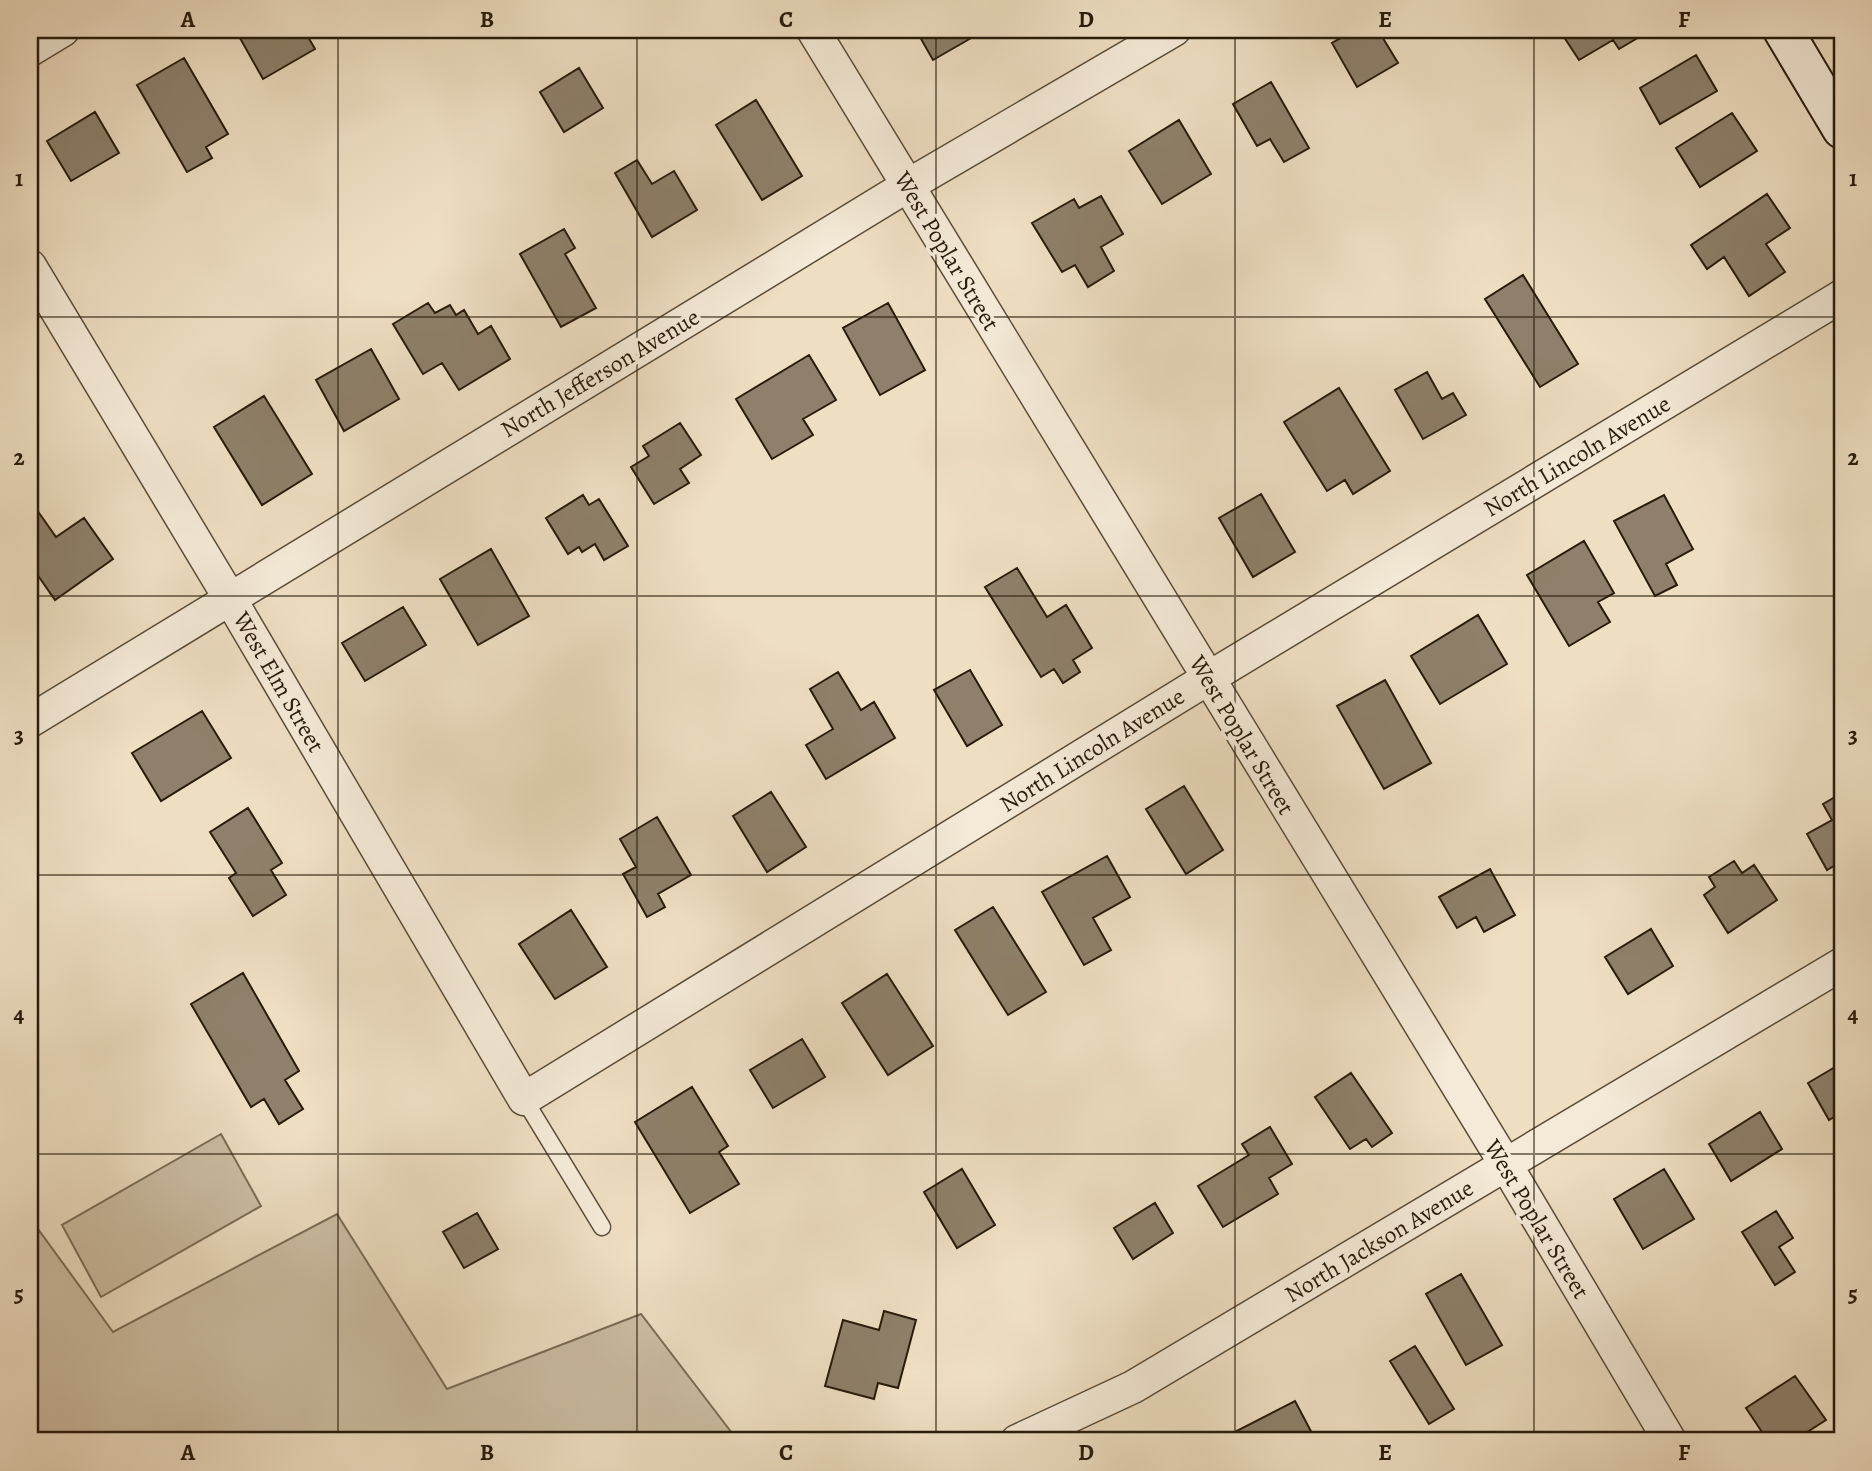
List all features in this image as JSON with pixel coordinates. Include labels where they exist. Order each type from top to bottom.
[{"type":"street","points":[[30,50],[63,30]]},
{"type":"street","name":"West Poplar Street","points":[[813,30],[1506,1165],[1670,1441]]},
{"type":"street","name":"North Jefferson Avenue","points":[[30,722],[229,597],[907,186],[1174,30]]},
{"type":"street","points":[[1783,30],[1842,129]]},
{"type":"street","name":"West Elm Street","points":[[30,267],[229,597],[524,1099]]},
{"type":"street","name":"North Lincoln Avenue","points":[[524,1099],[1207,679],[1842,296]]},
{"type":"street","name":"North Jackson Avenue","points":[[1017,1441],[1133,1387],[1842,964]]},
{"type":"lane","points":[[524,1099],[602,1227]]},
{"type":"shaded area","points":[[221,1134],[261,1206],[101,1297],[62,1225]]},
{"type":"shaded area","points":[[337,1214],[447,1389],[641,1314],[738,1441],[30,1441],[30,1218],[113,1332]]},
{"type":"building","points":[[304,30],[315,49],[263,79],[236,31]]},
{"type":"building","points":[[916,30],[985,30],[933,60]]},
{"type":"building","points":[[1355,30],[1378,30],[1398,63],[1357,87],[1332,43]]},
{"type":"building","points":[[1576,30],[1637,30],[1641,36],[1619,49],[1613,40],[1579,60],[1564,37]]},
{"type":"building","points":[[1696,55],[1717,91],[1660,124],[1640,88]]},
{"type":"building","points":[[184,58],[228,134],[206,147],[212,158],[187,172],[137,85]]},
{"type":"building","points":[[579,68],[603,108],[564,132],[540,92]]},
{"type":"building","points":[[1271,82],[1309,148],[1284,162],[1270,139],[1257,146],[1233,104]]},
{"type":"building","points":[[756,100],[802,176],[762,200],[716,125]]},
{"type":"building","points":[[95,112],[119,153],[71,181],[47,141]]},
{"type":"building","points":[[1732,113],[1757,151],[1700,187],[1676,148]]},
{"type":"building","points":[[1179,120],[1211,174],[1162,204],[1129,151]]},
{"type":"building","points":[[637,160],[652,184],[674,171],[697,210],[652,237],[615,173]]},
{"type":"building","points":[[1767,194],[1790,228],[1766,244],[1785,272],[1749,296],[1724,257],[1707,269],[1691,245]]},
{"type":"building","points":[[1101,196],[1123,234],[1101,247],[1114,271],[1088,287],[1075,265],[1062,272],[1032,223],[1074,199],[1079,208]]},
{"type":"building","points":[[564,229],[575,248],[565,254],[596,308],[561,327],[520,254]]},
{"type":"building","points":[[1523,275],[1578,364],[1540,387],[1485,299]]},
{"type":"building","points":[[428,303],[435,313],[450,305],[456,315],[464,310],[478,334],[491,326],[510,359],[459,390],[442,363],[423,374],[393,324]]},
{"type":"building","points":[[888,303],[925,370],[880,395],[843,328]]},
{"type":"building","points":[[371,349],[399,399],[344,431],[316,380]]},
{"type":"building","points":[[809,355],[836,400],[803,419],[813,435],[772,459],[736,399]]},
{"type":"building","points":[[1427,372],[1442,399],[1453,393],[1466,415],[1423,439],[1395,390]]},
{"type":"building","points":[[1339,388],[1390,471],[1353,494],[1345,480],[1327,491],[1284,422]]},
{"type":"building","points":[[264,396],[312,474],[262,505],[214,427]]},
{"type":"building","points":[[1842,407],[1842,421],[1836,411]]},
{"type":"building","points":[[680,423],[701,455],[680,469],[689,483],[654,504],[631,467],[649,456],[643,446]]},
{"type":"building","points":[[1261,494],[1295,552],[1253,577],[1219,518]]},
{"type":"building","points":[[583,495],[589,505],[599,499],[628,546],[604,560],[595,544],[582,552],[579,547],[568,554],[546,518]]},
{"type":"building","points":[[1664,495],[1693,549],[1666,564],[1677,585],[1655,596],[1614,521]]},
{"type":"building","points":[[32,503],[56,537],[84,518],[113,559],[55,600],[30,564]]},
{"type":"building","points":[[1584,541],[1614,593],[1598,602],[1610,622],[1569,646],[1527,575]]},
{"type":"building","points":[[491,549],[529,616],[478,645],[440,579]]},
{"type":"building","points":[[1017,568],[1047,617],[1066,605],[1092,648],[1073,660],[1080,672],[1063,683],[1054,669],[1041,677],[985,587]]},
{"type":"building","points":[[403,607],[426,645],[365,681],[342,643]]},
{"type":"building","points":[[1478,615],[1507,664],[1440,704],[1411,656]]},
{"type":"building","points":[[970,670],[1002,725],[967,746],[934,690]]},
{"type":"building","points":[[838,672],[861,710],[874,702],[895,738],[826,779],[806,745],[833,729],[810,689]]},
{"type":"building","points":[[1385,680],[1431,763],[1384,789],[1337,706]]},
{"type":"building","points":[[202,711],[231,758],[161,801],[132,753]]},
{"type":"building","points":[[1184,786],[1223,850],[1186,874],[1146,809]]},
{"type":"building","points":[[771,792],[806,847],[767,872],[733,816]]},
{"type":"building","points":[[1842,793],[1842,861],[1827,870],[1807,834],[1832,820],[1823,804]]},
{"type":"building","points":[[248,808],[282,863],[271,870],[286,895],[253,916],[229,878],[236,873],[210,832]]},
{"type":"building","points":[[657,817],[691,875],[658,894],[665,907],[647,917],[623,874],[636,867],[620,839]]},
{"type":"building","points":[[1107,856],[1130,897],[1093,918],[1111,950],[1084,965],[1042,892]]},
{"type":"building","points":[[1734,861],[1742,873],[1754,865],[1777,900],[1728,933],[1704,895],[1715,887],[1709,877]]},
{"type":"building","points":[[1490,869],[1515,915],[1484,932],[1476,917],[1457,928],[1439,897]]},
{"type":"building","points":[[30,875],[37,887],[30,891]]},
{"type":"building","points":[[993,907],[1046,992],[1008,1015],[955,930]]},
{"type":"building","points":[[571,910],[607,967],[555,999],[519,944]]},
{"type":"building","points":[[1651,929],[1673,966],[1628,994],[1605,957]]},
{"type":"building","points":[[243,973],[299,1071],[285,1080],[303,1109],[279,1124],[264,1099],[251,1107],[191,1004]]},
{"type":"building","points":[[887,974],[933,1046],[888,1075],[842,1003]]},
{"type":"building","points":[[802,1039],[825,1077],[773,1108],[750,1070]]},
{"type":"building","points":[[1842,1063],[1842,1112],[1829,1120],[1808,1083]]},
{"type":"building","points":[[1351,1073],[1392,1133],[1372,1147],[1366,1139],[1350,1149],[1315,1097]]},
{"type":"building","points":[[692,1087],[728,1146],[719,1152],[739,1184],[690,1213],[635,1122]]},
{"type":"building","points":[[1760,1112],[1782,1149],[1731,1181],[1709,1144]]},
{"type":"building","points":[[1270,1127],[1292,1164],[1269,1178],[1278,1194],[1223,1227],[1198,1186],[1249,1155],[1242,1144]]},
{"type":"building","points":[[962,1169],[995,1225],[957,1248],[924,1192]]},
{"type":"building","points":[[1664,1169],[1694,1219],[1643,1249],[1614,1199]]},
{"type":"building","points":[[1155,1203],[1173,1233],[1133,1259],[1114,1228]]},
{"type":"building","points":[[1776,1211],[1793,1238],[1779,1247],[1795,1272],[1775,1285],[1742,1232]]},
{"type":"building","points":[[477,1213],[498,1249],[464,1268],[443,1232]]},
{"type":"building","points":[[1461,1274],[1502,1345],[1466,1365],[1426,1294]]},
{"type":"building","points":[[884,1311],[916,1320],[898,1388],[878,1383],[874,1399],[825,1386],[843,1320],[879,1330]]},
{"type":"building","points":[[1415,1346],[1454,1409],[1429,1424],[1390,1361]]},
{"type":"building","points":[[1795,1376],[1826,1420],[1793,1441],[1768,1441],[1746,1408]]},
{"type":"building","points":[[1295,1401],[1314,1437],[1306,1441],[1224,1441],[1223,1438]]}]
